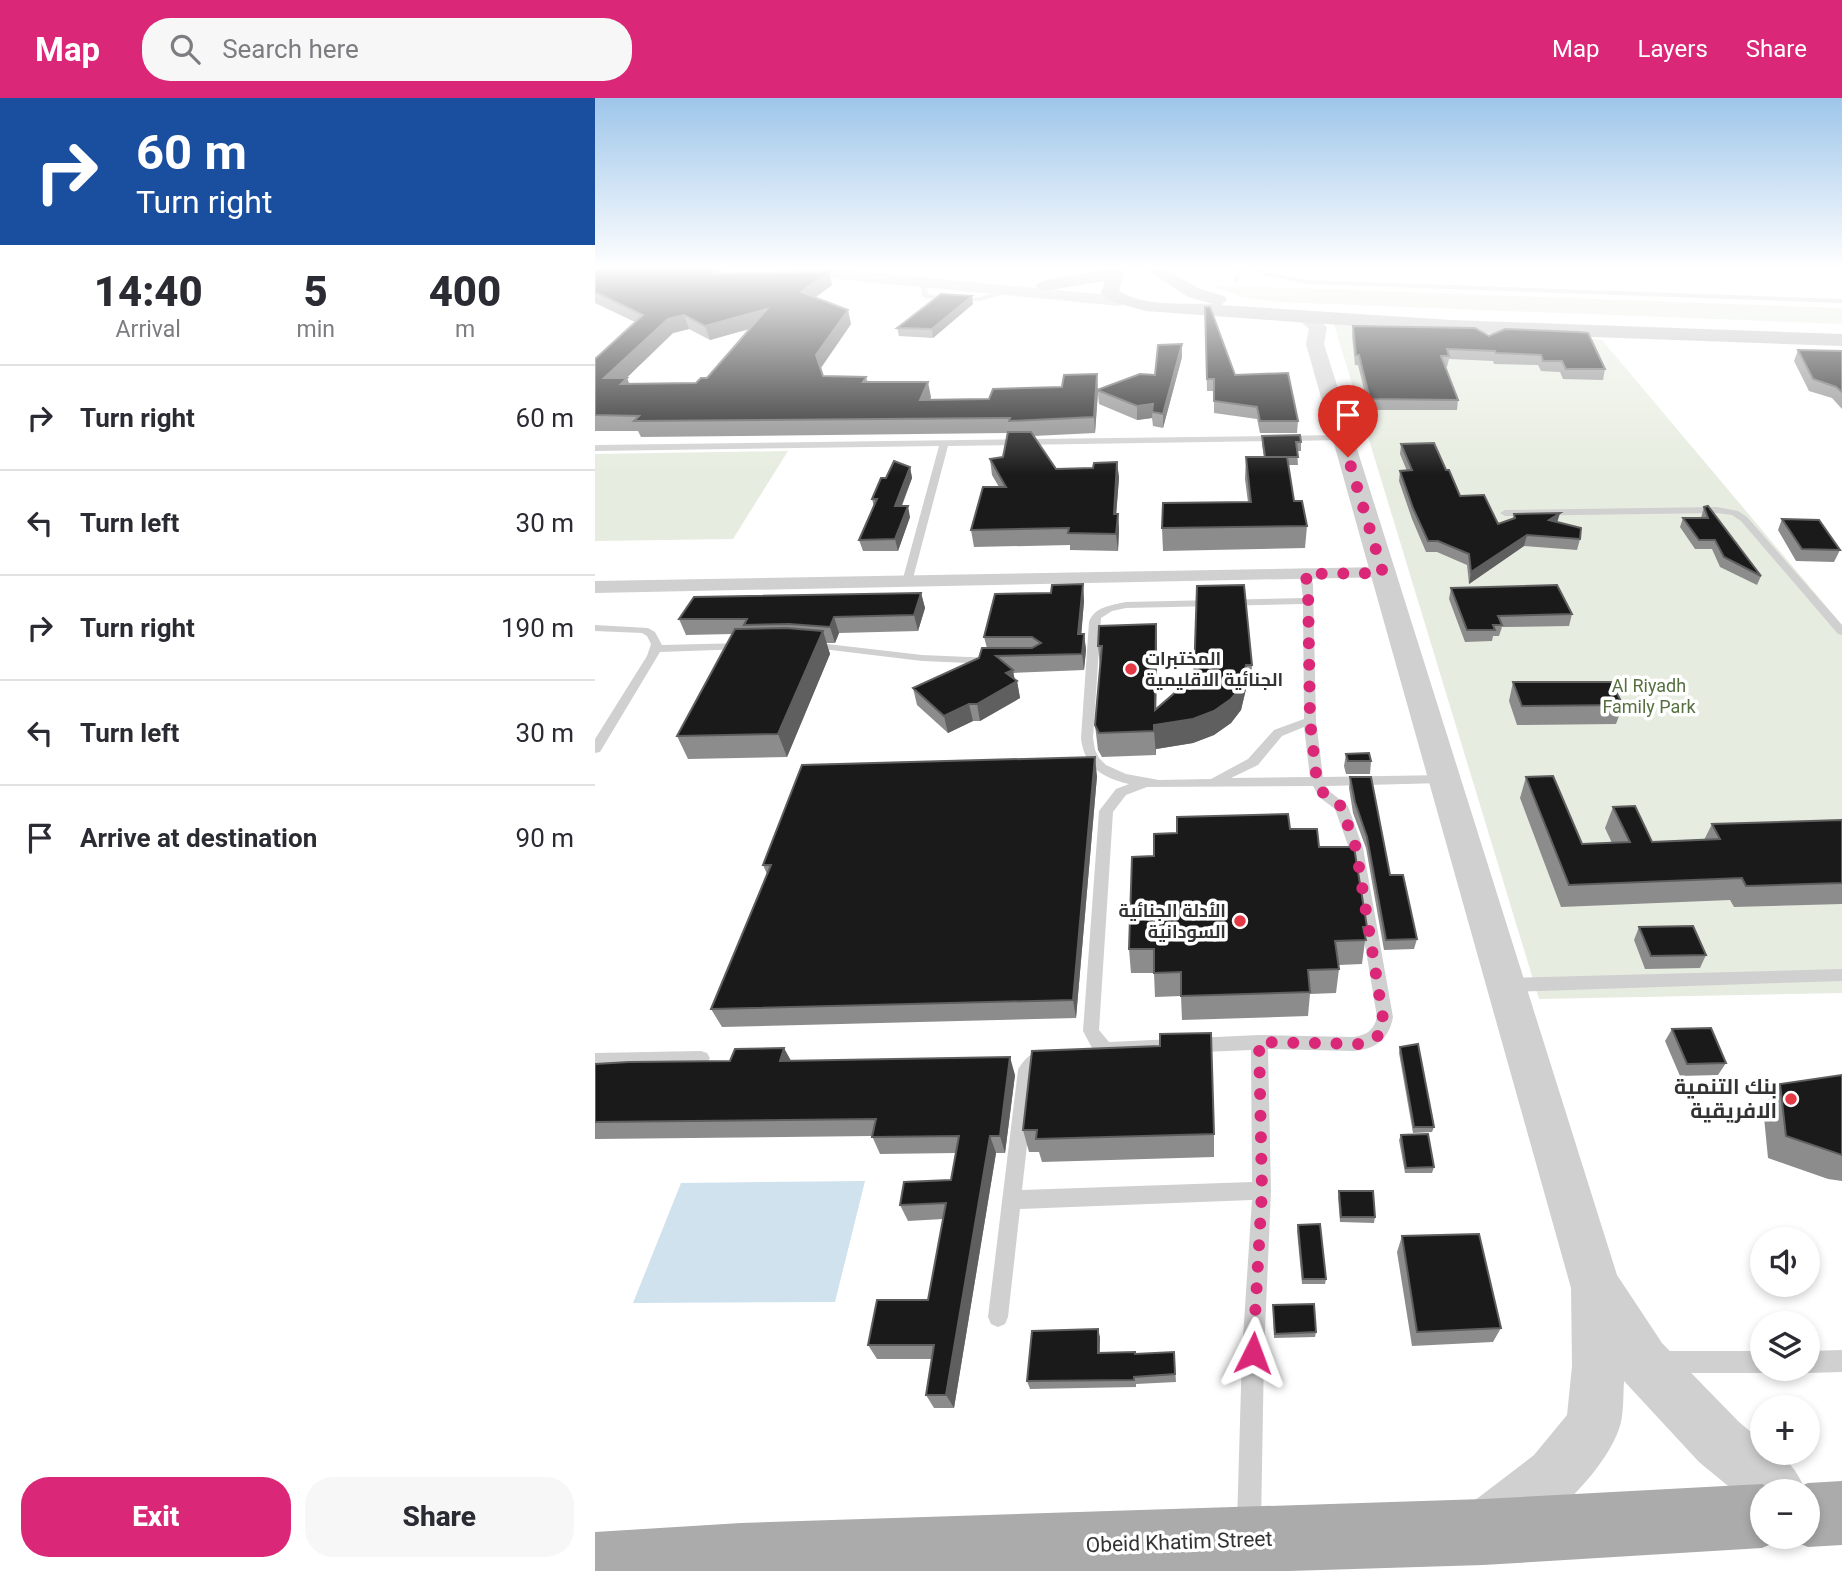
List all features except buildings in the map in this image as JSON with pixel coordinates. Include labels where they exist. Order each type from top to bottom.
[{"type":"main road","points":[[1755,338],[1842,340]]},
{"type":"main road","points":[[1820,1514],[1842,1513]]},
{"type":"main road","name":"Obeid Khatim Street","points":[[622,1566],[1483,1532],[1750,1517]]},
{"type":"street","points":[[1307,338],[1343,438],[1596,1288],[1599,1366],[1593,1426],[1555,1475],[1483,1532]]},
{"type":"street","points":[[595,587],[1383,573]]},
{"type":"street","points":[[1596,1288],[1643,1362],[1719,1442],[1763,1479]]},
{"type":"lane","points":[[595,448],[1343,438]]},
{"type":"lane","points":[[907,582],[944,444]]},
{"type":"lane","points":[[1505,513],[1717,510],[1734,513],[1744,519],[1842,632]]},
{"type":"lane","points":[[1079,1051],[1259,1042],[1362,1044],[1377,1037],[1384,1025],[1356,848],[1341,806],[1324,794],[1317,782],[1310,721],[1306,601],[1308,584],[1305,574]]},
{"type":"lane","points":[[1306,601],[1126,605],[1108,609],[1096,617],[1088,751],[1099,768],[1147,782],[1444,779]]},
{"type":"lane","points":[[595,628],[644,631],[655,639],[656,649],[595,749]]},
{"type":"lane","points":[[656,649],[755,645]]},
{"type":"lane","points":[[794,645],[948,660],[1006,661]]},
{"type":"lane","points":[[1206,783],[1240,771],[1252,762],[1278,733],[1310,721]]},
{"type":"lane","points":[[1106,1049],[1098,1044],[1091,1031],[1106,811],[1121,792],[1147,782]]},
{"type":"lane","points":[[1506,985],[1842,975]]},
{"type":"lane","points":[[1248,1540],[1253,1353],[1262,1191],[1259,1042]]},
{"type":"lane","points":[[998,1317],[1027,1070],[1039,1058],[1057,1051]]},
{"type":"lane","points":[[595,1060],[701,1058]]},
{"type":"lane","points":[[1011,1200],[1262,1191]]},
{"type":"lane","points":[[1643,1362],[1750,1362]]},
{"type":"lane","points":[[1820,1362],[1842,1362]]},
{"type":"green space","name":"Al Riyadh Family Park","points":[[1338,338],[1602,340],[1842,625],[1842,993],[1539,999]]},
{"type":"green space","points":[[788,451],[733,539],[595,541],[595,454]]},
{"type":"water","points":[[865,1181],[835,1302],[633,1303],[681,1183]]},
{"type":"place","name":"المختبرات الجنائية الاقليمية","points":[[1131,669]]},
{"type":"place","name":"الأدلة الجنائية السودانية","points":[[1240,921]]},
{"type":"place","name":"بنك التنمية الافريقية","points":[[1791,1099]]},
{"type":"route","points":[[1253,1353],[1262,1191],[1259,1042],[1362,1044],[1377,1037],[1382,1031],[1385,1017],[1356,848],[1341,806],[1319,788],[1310,721],[1306,601],[1308,584],[1305,574],[1383,573],[1348,457]]}]
